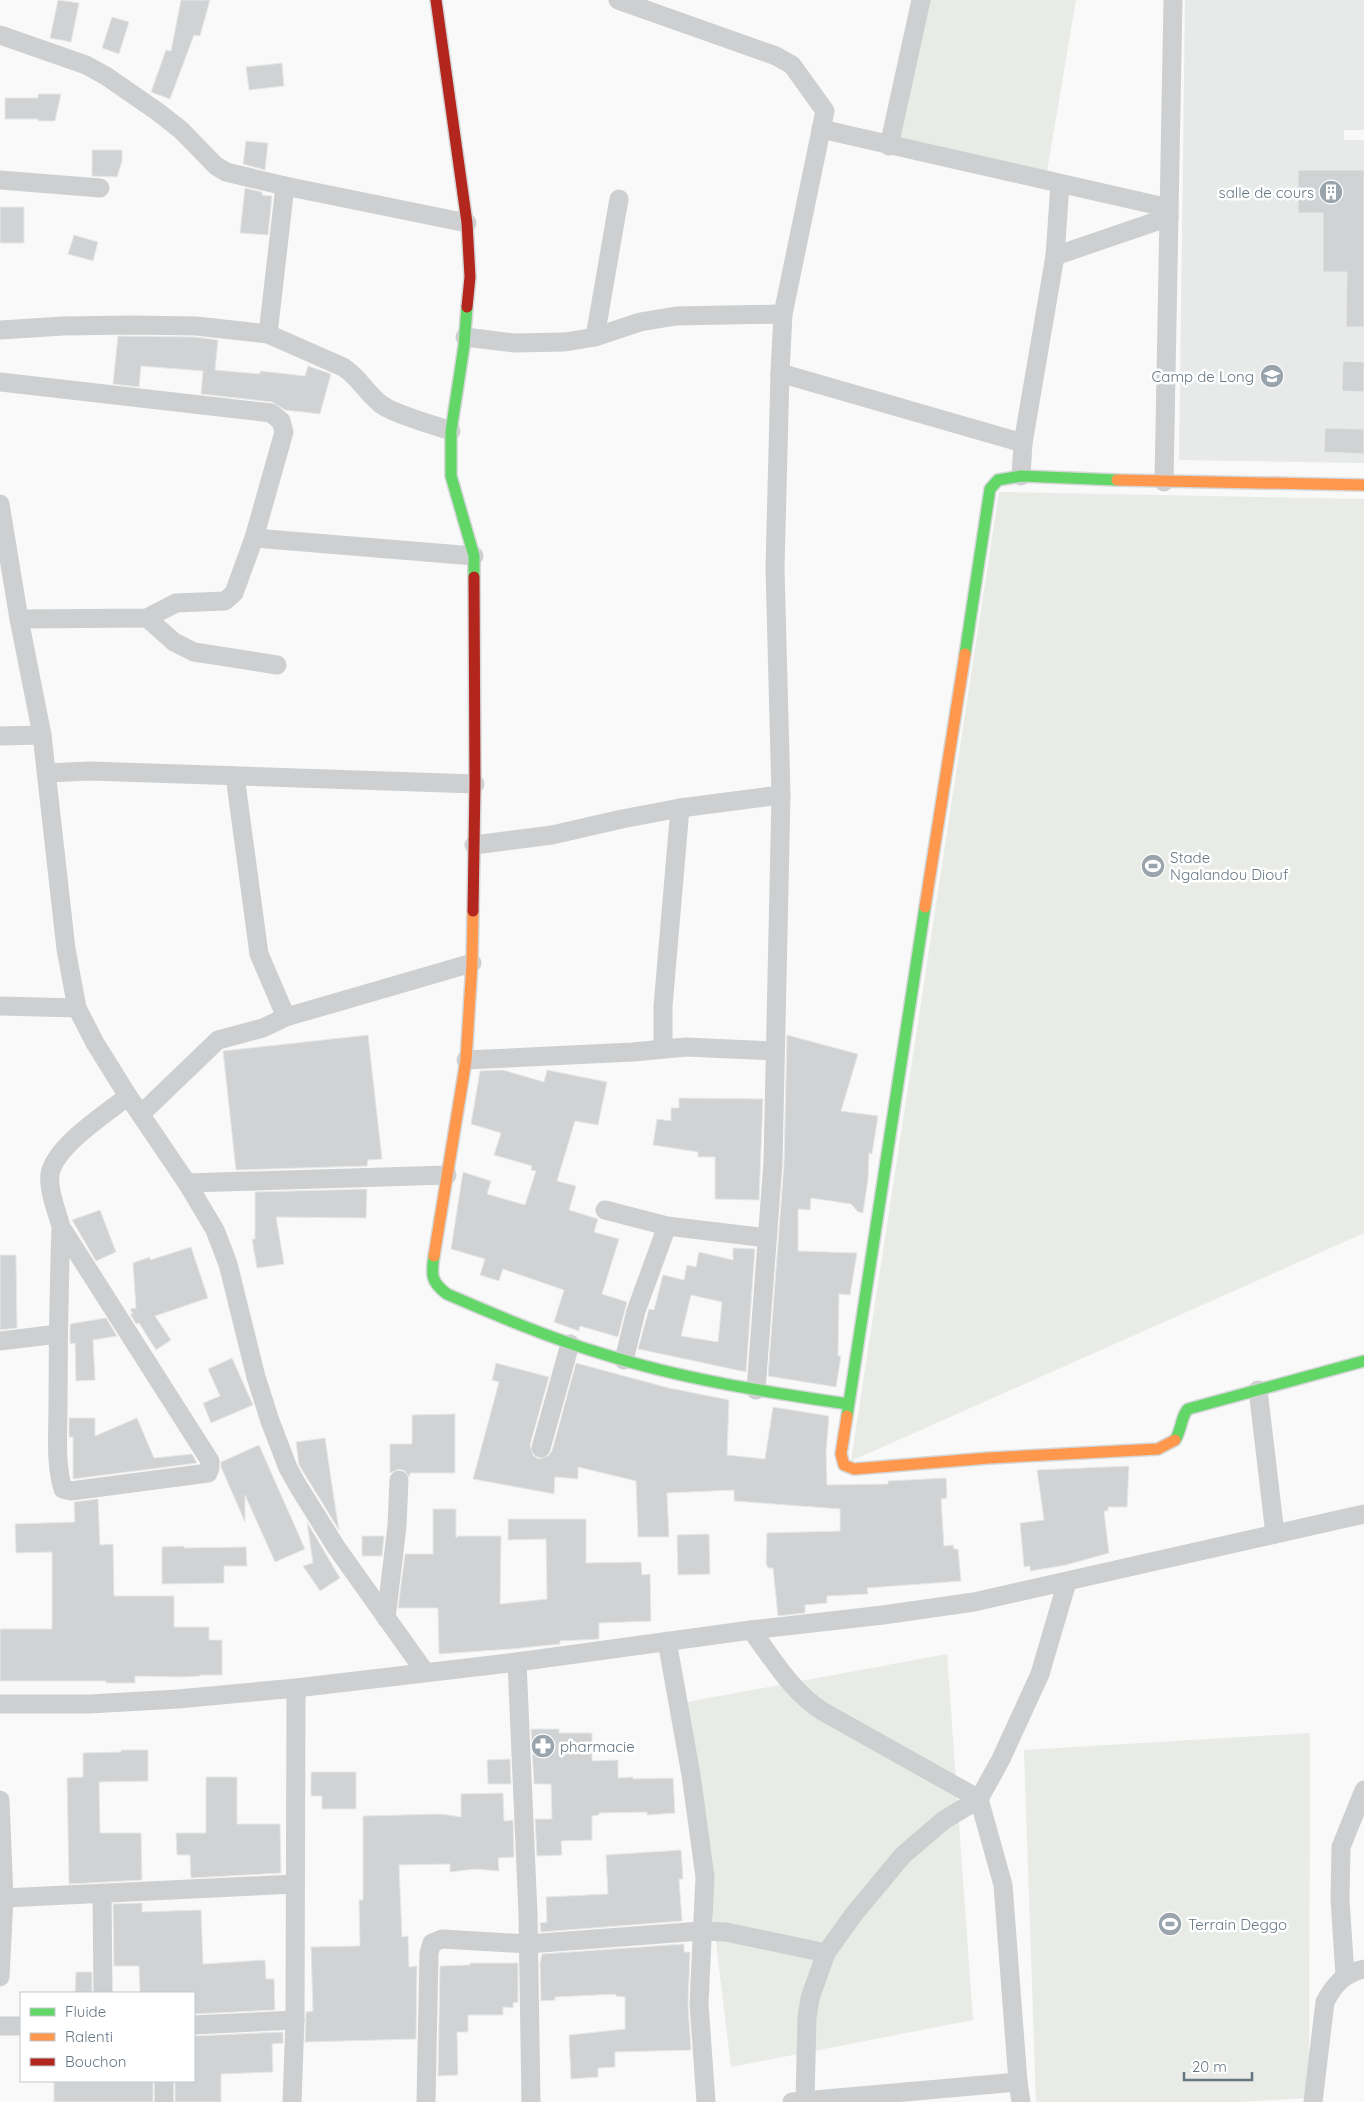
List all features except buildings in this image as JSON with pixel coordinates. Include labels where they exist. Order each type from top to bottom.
[{"type":"street","points":[[436,0],[467,223],[470,277],[465,337],[451,431],[451,476],[474,556],[475,784],[472,963],[466,1060],[432,1271],[436,1286],[447,1294],[570,1344],[624,1360],[676,1374],[756,1390],[848,1404]]},
{"type":"street","points":[[618,0],[776,56],[792,65],[825,111],[784,314],[780,373],[776,568],[780,795],[775,1051],[768,1238],[756,1390]]},
{"type":"street","points":[[889,146],[921,0]]},
{"type":"street","points":[[1164,482],[1173,0]]},
{"type":"street","points":[[0,35],[86,65],[106,76],[181,130],[216,166],[226,172],[467,223]]},
{"type":"street","points":[[820,129],[1060,184],[1169,213]]},
{"type":"street","points":[[0,180],[100,188]]},
{"type":"street","points":[[1021,476],[1023,444],[1055,256],[1060,184]]},
{"type":"street","points":[[268,334],[285,186]]},
{"type":"street","points":[[595,337],[619,199]]},
{"type":"street","points":[[1055,256],[1169,213]]},
{"type":"street","points":[[465,337],[514,343],[565,342],[595,337],[640,322],[676,316],[784,314]]},
{"type":"street","points":[[0,330],[63,326],[131,325],[196,326],[268,334],[352,372],[384,407],[451,431]]},
{"type":"street","points":[[780,373],[1023,444]]},
{"type":"street","points":[[0,382],[271,413],[281,421],[284,432],[254,538],[234,593],[225,601],[176,603],[147,618],[19,620]]},
{"type":"street","points":[[1364,484],[1164,482],[1021,476],[998,480],[990,489],[840,1454],[844,1465],[854,1469],[989,1458],[1158,1449],[1175,1440],[1181,1430],[1183,1414],[1188,1410],[1364,1361]]},
{"type":"street","points":[[0,504],[19,620],[42,735],[66,950],[77,1008],[128,1096],[187,1183],[215,1230],[228,1264],[256,1377],[288,1468],[311,1508],[425,1672]]},
{"type":"street","points":[[254,538],[474,556]]},
{"type":"street","points":[[147,618],[174,642],[194,652],[277,665]]},
{"type":"street","points":[[0,736],[42,735]]},
{"type":"street","points":[[47,774],[90,771],[475,784]]},
{"type":"street","points":[[235,776],[259,954],[286,1018]]},
{"type":"street","points":[[474,845],[552,836],[622,819],[680,808],[780,795]]},
{"type":"street","points":[[663,1048],[663,1006],[680,808]]},
{"type":"street","points":[[141,1114],[218,1040],[263,1028],[286,1018],[472,963]]},
{"type":"street","points":[[0,1006],[77,1008]]},
{"type":"street","points":[[466,1060],[633,1052],[703,1046],[775,1051]]},
{"type":"street","points":[[62,1227],[58,1334],[58,1433],[60,1479],[63,1489],[71,1491],[208,1473],[210,1461],[62,1227],[51,1191],[50,1175],[56,1158],[66,1146],[128,1096]]},
{"type":"street","points":[[187,1183],[447,1175]]},
{"type":"street","points":[[605,1210],[667,1226],[768,1238]]},
{"type":"street","points":[[624,1360],[636,1311],[667,1226]]},
{"type":"street","points":[[0,1341],[58,1334]]},
{"type":"street","points":[[541,1448],[570,1344]]},
{"type":"street","points":[[1258,1390],[1275,1534]]},
{"type":"street","points":[[386,1618],[397,1526],[399,1480]]},
{"type":"street","points":[[0,1704],[90,1704],[178,1699],[296,1688],[883,1615],[974,1602],[1364,1514]]},
{"type":"street","points":[[1018,2082],[799,2102],[810,1998],[826,1953],[854,1914],[903,1855],[944,1820],[979,1798],[1001,1759],[1040,1674],[1067,1582]]},
{"type":"street","points":[[752,1630],[806,1701],[822,1712],[979,1798],[1004,1885],[1021,2102]]},
{"type":"street","points":[[667,1641],[691,1775],[705,1877],[699,2004],[706,2102]]},
{"type":"street","points":[[517,1662],[528,1944],[531,2102]]},
{"type":"street","points":[[292,2102],[295,2020],[296,1688]]},
{"type":"street","points":[[1345,1976],[1340,1899],[1341,1847],[1364,1790]]},
{"type":"street","points":[[0,1800],[4,1898],[0,1977]]},
{"type":"street","points":[[4,1898],[295,1884]]},
{"type":"street","points":[[102,1894],[103,1992]]},
{"type":"street","points":[[426,2102],[429,1953],[432,1943],[442,1939],[528,1944],[701,1931],[726,1932],[826,1953]]},
{"type":"street","points":[[1314,2102],[1325,2002],[1332,1988],[1345,1976],[1364,1969]]},
{"type":"street","points":[[195,2025],[295,2020]]},
{"type":"street","points":[[0,2026],[20,2026]]},
{"type":"street","points":[[164,2082],[164,2102]]},
{"type":"shaded area","points":[[919,0],[1076,0],[1046,177],[890,143]]},
{"type":"shaded area","points":[[1185,0],[1364,0],[1364,130],[1344,130],[1344,140],[1364,140],[1364,463],[1179,460]]},
{"type":"shaded area","name":"Stade Ngalandou Diouf","points":[[999,492],[1364,499],[1364,1233],[851,1461]]},
{"type":"shaded area","points":[[947,1654],[973,2020],[731,2067],[687,1702]]},
{"type":"shaded area","name":"Terrain Deggo","points":[[1310,1733],[1309,2098],[1237,2102],[1036,2102],[1024,1750]]},
{"type":"traffic: fast","points":[[467,307],[464,346],[451,431],[451,476],[474,556],[474,577]]},
{"type":"traffic: fast","points":[[965,654],[990,489],[998,480],[1021,476],[1117,480]]},
{"type":"traffic: fast","points":[[847,1416],[925,907]]},
{"type":"traffic: fast","points":[[434,1256],[433,1278],[438,1286],[447,1294],[563,1341],[633,1363],[694,1378],[848,1404]]},
{"type":"traffic: fast","points":[[1175,1440],[1188,1409],[1364,1361]]},
{"type":"traffic: slow","points":[[1117,480],[1364,485]]},
{"type":"traffic: slow","points":[[925,907],[965,654]]},
{"type":"traffic: slow","points":[[434,1256],[466,1060],[473,911]]},
{"type":"traffic: slow","points":[[847,1416],[841,1454],[844,1465],[854,1469],[989,1458],[1158,1449],[1175,1440]]},
{"type":"traffic: jam","points":[[436,0],[467,223],[470,277],[467,307]]},
{"type":"traffic: jam","points":[[473,911],[475,784],[474,577]]},
{"type":"place","name":"salle de cours","points":[[1331,192]]},
{"type":"place","name":"Camp de Long","points":[[1272,376]]},
{"type":"place","name":"Stade Ngalandou Diouf","points":[[1153,866]]},
{"type":"place","name":"pharmacie","points":[[543,1746]]},
{"type":"place","name":"Terrain Deggo","points":[[1170,1924]]}]
